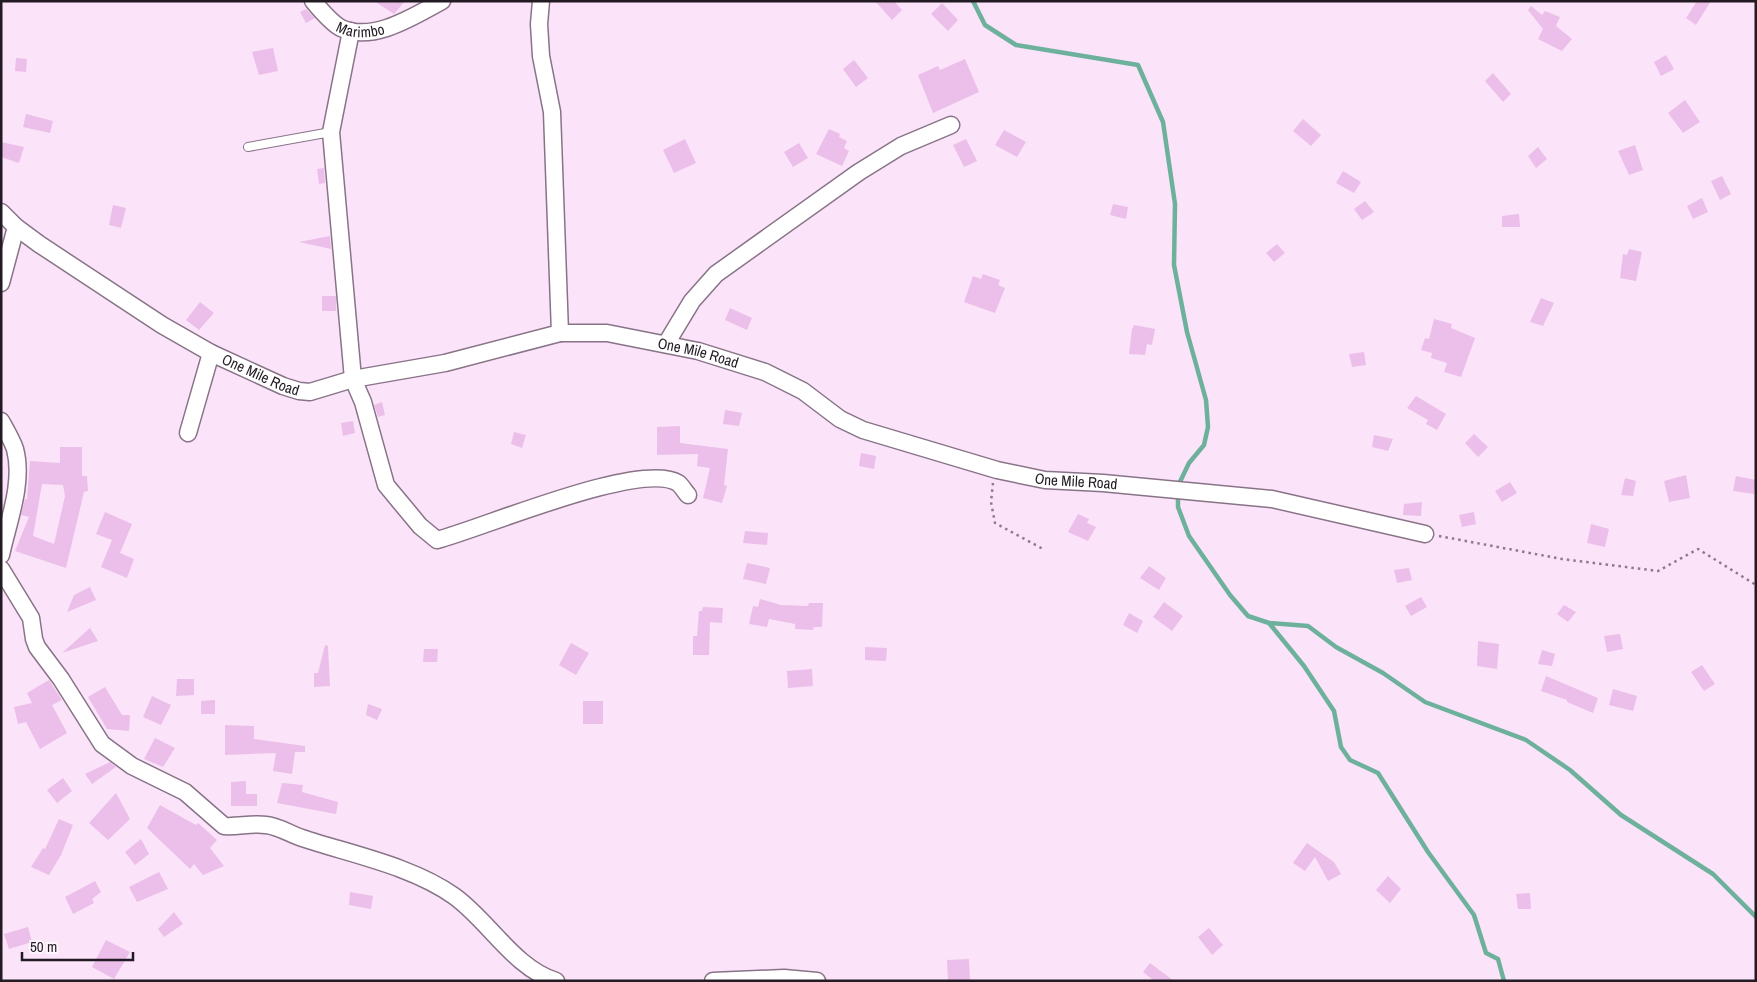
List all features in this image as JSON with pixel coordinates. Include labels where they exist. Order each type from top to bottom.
[{"type":"street","name":"Marimbo","points":[[314,1],[340,27],[351,31],[392,28],[442,1]]},
{"type":"street","points":[[541,1],[539,24],[541,56],[552,112],[560,332]]},
{"type":"street","points":[[351,31],[330,132],[353,379],[363,402],[386,485],[420,526],[437,540],[590,490],[634,481],[666,479],[679,484],[688,495]]},
{"type":"street","points":[[666,344],[692,301],[716,274],[859,172],[900,146],[951,125]]},
{"type":"street","name":"One Mile Road","points":[[1,212],[16,227],[154,319],[211,353],[283,386],[299,391],[310,392],[353,379],[445,363],[560,332],[607,333],[666,344],[766,372],[803,391],[840,419],[863,430],[998,470],[1045,480],[1103,483],[1272,499],[1425,534]]},
{"type":"street","points":[[1,283],[16,227]]},
{"type":"street","points":[[188,433],[211,353]]},
{"type":"street","points":[[1,421],[15,449],[17,468],[16,488],[1,555]]},
{"type":"street","points":[[1,569],[31,618],[37,647],[61,679],[102,744],[115,755],[132,766],[185,792],[224,826],[272,826],[295,836],[416,875],[454,896],[482,919],[502,942],[529,967],[556,981]]},
{"type":"street","points":[[713,981],[784,978],[817,981]]},
{"type":"lane","points":[[248,147],[330,132]]},
{"type":"path","points":[[998,470],[992,488],[991,502],[995,523],[1043,549]]},
{"type":"path","points":[[1425,534],[1562,559],[1658,571],[1698,548],[1756,585]]},
{"type":"building","points":[[374,1],[405,1],[394,14]]},
{"type":"building","points":[[875,1],[894,1],[902,10],[892,20]]},
{"type":"building","points":[[1697,1],[1711,1],[1696,25],[1686,18]]},
{"type":"building","points":[[942,3],[958,20],[948,31],[931,14]]},
{"type":"building","points":[[1531,6],[1542,15],[1545,11],[1560,17],[1556,26],[1572,39],[1562,51],[1538,39],[1543,29],[1528,10]]},
{"type":"building","points":[[306,9],[315,18],[306,23],[300,12]]},
{"type":"building","points":[[273,48],[278,71],[259,75],[252,52]]},
{"type":"building","points":[[1666,55],[1674,69],[1661,76],[1654,62]]},
{"type":"building","points":[[16,58],[27,59],[26,72],[15,71]]},
{"type":"building","points":[[965,59],[979,92],[933,113],[918,75],[938,66],[940,70]]},
{"type":"building","points":[[854,60],[868,78],[856,87],[843,69]]},
{"type":"building","points":[[1493,73],[1511,94],[1503,102],[1485,81]]},
{"type":"building","points":[[1685,100],[1700,122],[1683,133],[1668,113]]},
{"type":"building","points":[[26,114],[53,121],[50,133],[23,127]]},
{"type":"building","points":[[1303,119],[1321,135],[1311,146],[1293,131]]},
{"type":"building","points":[[829,129],[840,134],[839,137],[847,141],[844,148],[849,151],[842,166],[816,154]]},
{"type":"building","points":[[1004,130],[1026,142],[1017,157],[995,145]]},
{"type":"building","points":[[685,139],[696,163],[674,173],[663,150]]},
{"type":"building","points":[[966,139],[977,161],[964,167],[953,145]]},
{"type":"building","points":[[1,142],[24,147],[19,163],[1,157]]},
{"type":"building","points":[[799,143],[808,158],[793,167],[784,152]]},
{"type":"building","points":[[1635,145],[1643,170],[1629,175],[1618,151]]},
{"type":"building","points":[[1538,147],[1547,159],[1536,168],[1528,156]]},
{"type":"building","points":[[324,168],[325,183],[319,184],[317,169]]},
{"type":"building","points":[[1343,171],[1361,182],[1354,193],[1336,183]]},
{"type":"building","points":[[1722,176],[1731,194],[1720,200],[1711,181]]},
{"type":"building","points":[[1702,198],[1708,212],[1693,219],[1687,206]]},
{"type":"building","points":[[1365,201],[1374,212],[1362,220],[1354,209]]},
{"type":"building","points":[[1113,204],[1128,207],[1126,219],[1110,215]]},
{"type":"building","points":[[113,205],[126,208],[121,228],[109,225]]},
{"type":"building","points":[[1519,214],[1520,227],[1502,227],[1502,216]]},
{"type":"building","points":[[330,236],[331,249],[299,242]]},
{"type":"building","points":[[1277,244],[1285,253],[1274,262],[1266,253]]},
{"type":"building","points":[[1629,249],[1642,252],[1636,281],[1620,278],[1623,254],[1627,255]]},
{"type":"building","points":[[983,274],[1000,280],[998,285],[1005,288],[995,313],[964,302],[973,276],[981,279]]},
{"type":"building","points":[[322,296],[336,296],[336,311],[322,311]]},
{"type":"building","points":[[1541,298],[1554,303],[1543,326],[1530,322]]},
{"type":"building","points":[[200,302],[214,313],[199,330],[186,320]]},
{"type":"building","points":[[730,308],[752,318],[747,330],[725,320]]},
{"type":"building","points":[[1434,319],[1452,324],[1451,328],[1475,338],[1461,377],[1444,372],[1447,363],[1431,358],[1432,353],[1421,350],[1425,338],[1429,339]]},
{"type":"building","points":[[1134,325],[1155,329],[1152,345],[1147,344],[1145,355],[1129,354]]},
{"type":"building","points":[[1364,352],[1366,365],[1352,367],[1349,354]]},
{"type":"building","points":[[1416,396],[1446,414],[1437,430],[1426,424],[1428,420],[1407,408]]},
{"type":"building","points":[[382,402],[385,415],[378,417],[374,405]]},
{"type":"building","points":[[725,410],[742,413],[739,426],[723,424]]},
{"type":"building","points":[[353,421],[355,433],[343,436],[341,423]]},
{"type":"building","points":[[680,426],[680,443],[728,449],[724,485],[727,486],[722,503],[703,498],[710,468],[697,466],[698,454],[657,455],[657,427]]},
{"type":"building","points":[[514,432],[526,435],[522,448],[511,444]]},
{"type":"building","points":[[1474,434],[1488,447],[1478,457],[1465,443]]},
{"type":"building","points":[[1374,435],[1393,439],[1388,451],[1372,447]]},
{"type":"building","points":[[60,447],[82,447],[82,476],[87,476],[88,491],[84,492],[66,568],[15,551],[29,517],[21,515],[25,499],[27,499],[30,461],[60,463]],"holes":[[[42,484],[63,485],[65,496],[54,544],[33,536]]]},
{"type":"building","points":[[861,453],[876,456],[874,469],[859,466]]},
{"type":"building","points":[[1686,475],[1690,498],[1669,502],[1664,481]]},
{"type":"building","points":[[1736,476],[1756,480],[1754,494],[1733,491]]},
{"type":"building","points":[[1625,478],[1636,481],[1633,496],[1621,495]]},
{"type":"building","points":[[1510,482],[1517,493],[1502,502],[1495,491]]},
{"type":"building","points":[[1422,502],[1421,516],[1403,515],[1404,504]]},
{"type":"building","points":[[105,512],[132,524],[120,553],[134,559],[127,578],[101,567],[112,540],[96,534]]},
{"type":"building","points":[[1474,512],[1476,524],[1462,527],[1459,515]]},
{"type":"building","points":[[1078,514],[1089,519],[1087,523],[1096,527],[1088,541],[1068,532]]},
{"type":"building","points":[[1591,524],[1609,529],[1605,547],[1587,543]]},
{"type":"building","points":[[745,531],[768,533],[767,545],[743,543]]},
{"type":"building","points":[[747,563],[770,568],[766,584],[743,579]]},
{"type":"building","points":[[1149,566],[1166,578],[1159,590],[1140,578]]},
{"type":"building","points":[[1409,568],[1412,580],[1397,583],[1394,570]]},
{"type":"building","points":[[90,587],[96,600],[67,612],[74,595]]},
{"type":"building","points":[[1421,597],[1427,607],[1411,616],[1405,606]]},
{"type":"building","points":[[760,599],[781,605],[808,606],[809,603],[823,603],[822,627],[814,627],[813,630],[795,629],[795,624],[769,619],[767,627],[749,624],[753,606],[758,607]]},
{"type":"building","points":[[1164,602],[1183,616],[1172,631],[1153,617]]},
{"type":"building","points":[[1564,605],[1576,612],[1568,622],[1557,614]]},
{"type":"building","points":[[703,607],[723,608],[722,623],[710,622],[709,655],[693,655],[693,636],[697,636],[699,611],[702,611]]},
{"type":"building","points":[[1129,613],[1143,621],[1137,633],[1123,625]]},
{"type":"building","points":[[90,628],[98,641],[62,653]]},
{"type":"building","points":[[1620,634],[1623,649],[1607,652],[1604,636]]},
{"type":"building","points":[[1478,641],[1499,644],[1497,669],[1477,666]]},
{"type":"building","points":[[571,643],[589,653],[576,675],[559,665]]},
{"type":"building","points":[[325,645],[328,646],[330,686],[314,687],[314,673],[318,673]]},
{"type":"building","points":[[865,647],[887,648],[886,661],[865,660]]},
{"type":"building","points":[[424,649],[438,649],[437,662],[423,662]]},
{"type":"building","points":[[1542,650],[1555,654],[1552,666],[1538,664]]},
{"type":"building","points":[[1702,665],[1715,684],[1704,691],[1691,672]]},
{"type":"building","points":[[812,669],[813,686],[788,688],[787,671]]},
{"type":"building","points":[[1546,676],[1598,698],[1593,713],[1567,702],[1567,700],[1541,691]]},
{"type":"building","points":[[177,679],[194,679],[194,695],[176,696]]},
{"type":"building","points":[[49,680],[62,700],[52,705],[67,733],[40,749],[26,722],[18,724],[14,707],[32,703],[27,693]]},
{"type":"building","points":[[105,687],[122,715],[130,715],[129,731],[107,729],[88,697]]},
{"type":"building","points":[[1613,689],[1637,696],[1633,711],[1609,705]]},
{"type":"building","points":[[152,696],[171,705],[161,725],[143,717]]},
{"type":"building","points":[[215,700],[215,714],[201,714],[201,701]]},
{"type":"building","points":[[583,701],[603,701],[603,724],[583,724]]},
{"type":"building","points":[[368,704],[382,709],[377,720],[366,715]]},
{"type":"building","points":[[225,725],[254,726],[254,739],[305,746],[305,752],[295,752],[292,774],[273,771],[276,753],[225,755]]},
{"type":"building","points":[[155,738],[175,748],[163,767],[144,759]]},
{"type":"building","points":[[110,762],[116,767],[92,784],[85,774]]},
{"type":"building","points":[[63,778],[72,791],[57,803],[47,790]]},
{"type":"building","points":[[246,781],[246,794],[257,794],[257,806],[231,806],[231,782]]},
{"type":"building","points":[[282,783],[303,785],[302,792],[338,802],[336,814],[277,803]]},
{"type":"building","points":[[116,793],[130,819],[108,840],[89,823]]},
{"type":"building","points":[[160,805],[196,825],[198,823],[217,840],[210,848],[224,866],[203,875],[194,864],[190,869],[147,828]]},
{"type":"building","points":[[59,819],[73,825],[61,855],[49,875],[31,867],[43,848],[45,849]]},
{"type":"building","points":[[141,839],[149,854],[135,865],[125,852]]},
{"type":"building","points":[[1307,843],[1334,862],[1341,874],[1328,881],[1315,857],[1305,871],[1293,863]]},
{"type":"building","points":[[159,872],[168,889],[137,902],[129,887]]},
{"type":"building","points":[[1388,876],[1401,889],[1390,903],[1376,890]]},
{"type":"building","points":[[95,881],[101,892],[92,899],[94,903],[73,914],[65,897]]},
{"type":"building","points":[[350,892],[373,896],[371,909],[349,905]]},
{"type":"building","points":[[1530,893],[1531,909],[1518,909],[1516,894]]},
{"type":"building","points":[[174,912],[183,924],[164,937],[158,929]]},
{"type":"building","points":[[28,927],[32,942],[9,949],[4,934]]},
{"type":"building","points":[[1209,928],[1223,945],[1212,955],[1198,937]]},
{"type":"building","points":[[106,940],[130,952],[114,979],[92,967]]},
{"type":"building","points":[[969,959],[970,981],[948,981],[947,960]]},
{"type":"building","points":[[1150,963],[1174,981],[1154,981],[1143,972]]},
{"type":"waterway","points":[[973,1],[985,25],[1016,45],[1138,65],[1163,122],[1175,204],[1174,265],[1187,332],[1206,400],[1208,427],[1204,445],[1189,463],[1178,486]]},
{"type":"waterway","points":[[1178,494],[1178,507],[1189,536],[1230,595],[1248,616],[1269,623],[1308,626],[1336,647],[1383,673],[1425,702],[1526,740],[1570,770],[1621,815],[1713,874],[1756,917]]},
{"type":"waterway","points":[[1269,623],[1304,666],[1334,711],[1341,747],[1350,760],[1378,773],[1428,852],[1474,915],[1486,953],[1498,959],[1504,981]]}]
